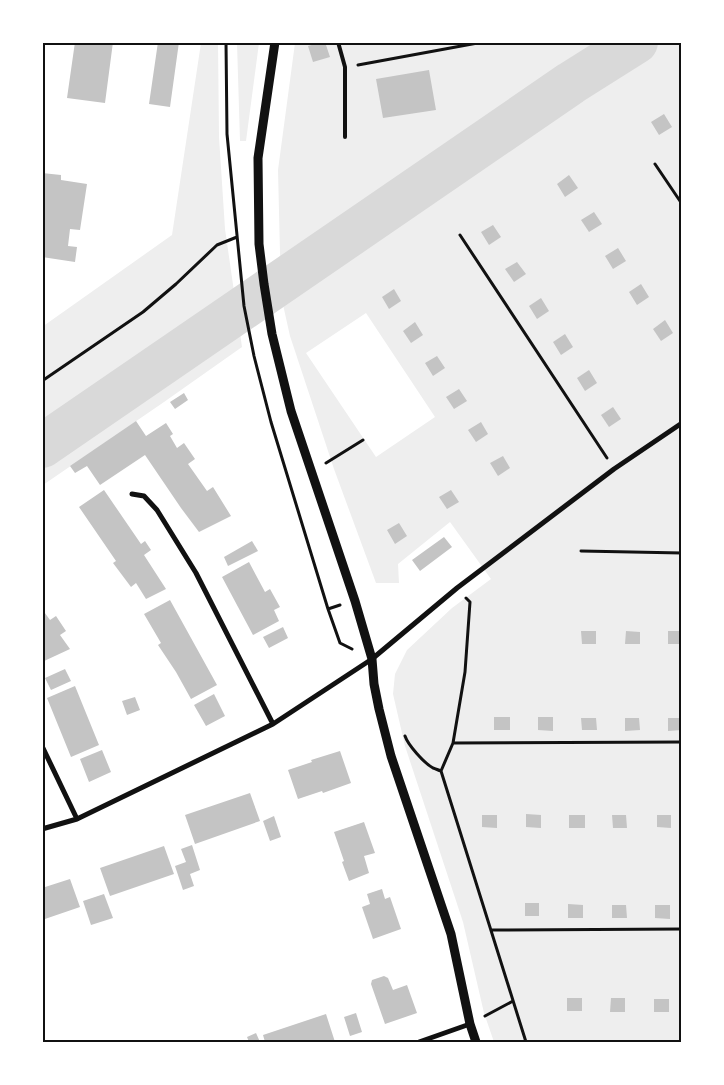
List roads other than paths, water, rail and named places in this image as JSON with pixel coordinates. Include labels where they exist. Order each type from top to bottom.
[{"type":"street","points":[[275,42],[258,158],[259,244],[272,334],[291,411],[355,601],[372,659],[374,684],[391,756],[451,934],[470,1024],[476,1042]]},
{"type":"street","points":[[42,829],[77,819],[273,724],[372,659],[457,588],[614,469],[682,423]]},
{"type":"street","points":[[132,494],[144,496],[157,510],[192,565],[273,724]]},
{"type":"street","points":[[42,746],[77,819]]},
{"type":"street","points":[[419,1042],[470,1024]]},
{"type":"lane","points":[[338,42],[345,67],[345,137]]},
{"type":"waterway","points":[[42,446],[571,83],[636,42]]}]
